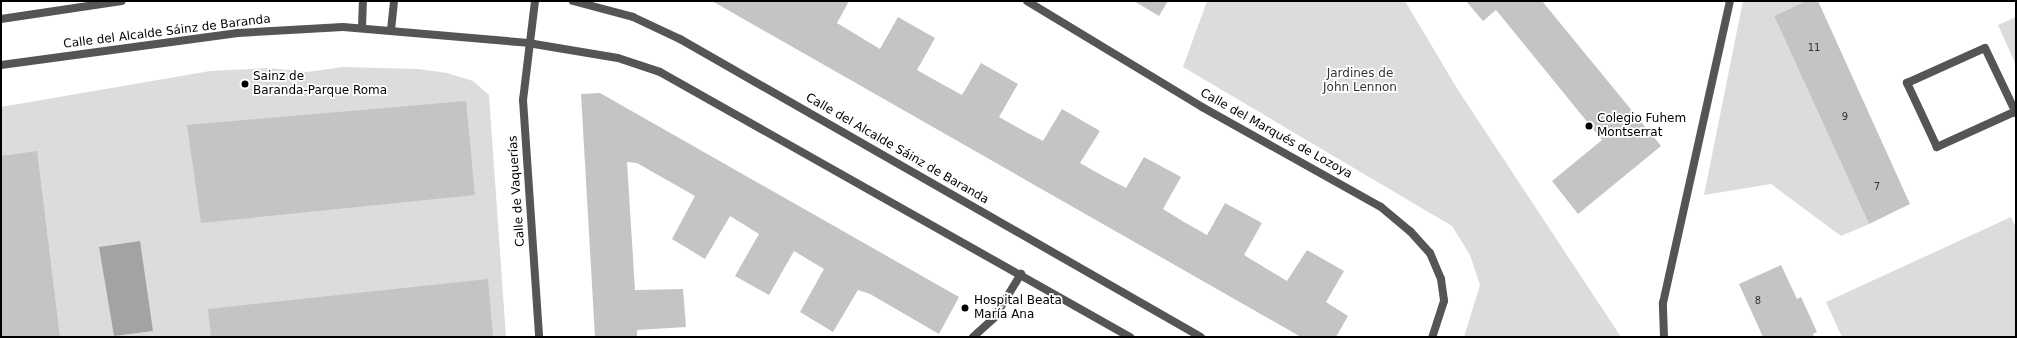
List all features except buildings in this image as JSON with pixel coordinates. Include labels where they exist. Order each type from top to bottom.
[{"type":"street","points":[[1,19],[122,1]]},
{"type":"street","points":[[362,28],[363,1]]},
{"type":"street","points":[[391,30],[394,1]]},
{"type":"street","points":[[528,43],[535,1]]},
{"type":"street","name":"Calle del Alcalde Sáinz de Baranda","points":[[573,1],[633,17],[680,39],[1201,337]]},
{"type":"street","name":"Calle del Marqués de Lozoya","points":[[1027,1],[1202,107],[1381,207],[1410,231],[1430,253],[1441,279],[1444,301],[1432,337]]},
{"type":"street","points":[[1664,337],[1663,303],[1730,1]]},
{"type":"street","name":"Calle del Alcalde Sáinz de Baranda","points":[[1,65],[238,33],[362,28],[528,43],[618,58],[660,72],[1021,274],[1130,337]]},
{"type":"street","name":"Calle de Vaquerías","points":[[528,43],[523,100],[539,337]]},
{"type":"street","points":[[1985,48],[2015,112],[1937,147],[1907,83],[1985,48]]},
{"type":"street","points":[[973,337],[994,318],[1021,274]]},
{"type":"green space","name":"Jardines de John Lennon","points":[[1207,1],[1405,1],[1458,90],[1621,337],[1464,337],[1480,285],[1470,255],[1452,226],[1183,67]]},
{"type":"green space","points":[[1743,1],[1806,1],[1774,16],[1869,224],[1841,236],[1771,184],[1704,195]]},
{"type":"green space","points":[[2016,17],[2016,65],[1998,25]]},
{"type":"green space","points":[[343,67],[419,69],[447,73],[473,81],[489,95],[506,337],[1,337],[1,107],[210,71],[269,68],[307,72]]},
{"type":"green space","points":[[2011,217],[2016,228],[2016,337],[1842,337],[1826,302]]},
{"type":"shaded area","points":[[140,241],[153,331],[114,336],[99,247]]},
{"type":"place","name":"Sainz de Baranda-Parque Roma","points":[[245,84]]},
{"type":"place","name":"Colegio Fuhem Montserrat","points":[[1589,126]]},
{"type":"place","name":"Hospital Beata María Ana","points":[[965,308]]}]
